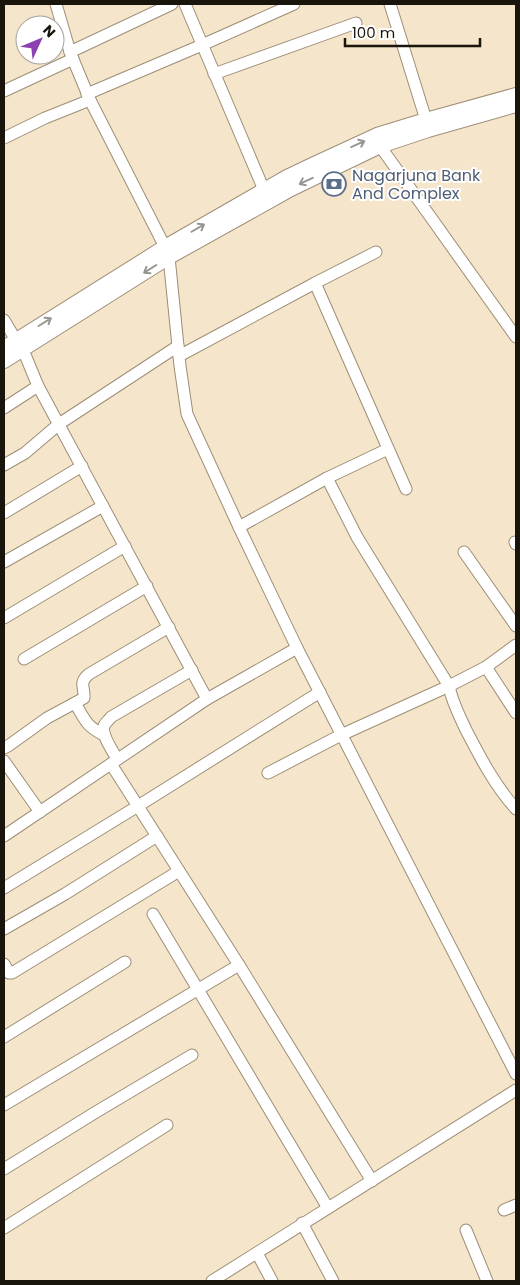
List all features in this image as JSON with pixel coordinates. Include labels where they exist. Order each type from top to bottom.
[{"type":"main road","points":[[4,361],[13,346],[264,190],[310,166],[378,141],[426,120],[516,95]]},
{"type":"main road","points":[[167,252],[291,189],[378,141],[428,130],[516,106]]},
{"type":"street","points":[[56,4],[72,56],[88,97],[167,252],[187,414],[297,648],[516,1074]]},
{"type":"street","points":[[4,91],[172,4]]},
{"type":"street","points":[[185,4],[264,190]]},
{"type":"street","points":[[4,138],[88,97],[294,4]]},
{"type":"street","points":[[390,4],[426,120]]},
{"type":"street","points":[[214,74],[356,23]]},
{"type":"street","points":[[378,141],[516,337]]},
{"type":"street","points":[[4,465],[25,453],[59,424],[179,351],[376,252]]},
{"type":"street","points":[[315,284],[406,490]]},
{"type":"street","points":[[4,320],[13,346],[59,424],[207,699]]},
{"type":"street","points":[[4,408],[38,386]]},
{"type":"street","points":[[239,527],[327,478],[388,449]]},
{"type":"street","points":[[4,514],[82,466]]},
{"type":"street","points":[[327,478],[357,537],[450,686],[452,700],[480,757],[514,803]]},
{"type":"street","points":[[4,562],[103,506]]},
{"type":"street","points":[[4,618],[125,546]]},
{"type":"street","points":[[464,552],[516,626]]},
{"type":"street","points":[[24,658],[147,586]]},
{"type":"street","points":[[4,748],[47,718],[84,698],[82,685],[84,678],[89,674],[169,627]]},
{"type":"street","points":[[268,773],[342,735],[450,686],[486,667],[516,644]]},
{"type":"street","points":[[4,836],[207,699],[297,648]]},
{"type":"street","points":[[486,667],[516,713]]},
{"type":"street","points":[[192,670],[111,717],[103,728],[104,735],[114,762],[138,806],[239,965],[372,1181]]},
{"type":"street","points":[[4,888],[320,692]]},
{"type":"street","points":[[75,703],[87,724],[104,735]]},
{"type":"street","points":[[4,761],[40,812]]},
{"type":"street","points":[[4,928],[65,894],[157,836]]},
{"type":"street","points":[[4,964],[9,973],[12,973],[179,871]]},
{"type":"street","points":[[153,914],[328,1208]]},
{"type":"street","points":[[4,1037],[125,962]]},
{"type":"street","points":[[4,1105],[239,965]]},
{"type":"street","points":[[4,1169],[192,1056]]},
{"type":"street","points":[[212,1281],[516,1090]]},
{"type":"street","points":[[4,1228],[167,1125]]},
{"type":"street","points":[[504,1210],[516,1205]]},
{"type":"street","points":[[302,1224],[334,1281]]},
{"type":"street","points":[[466,1230],[487,1281]]},
{"type":"street","points":[[256,1253],[272,1281]]},
{"type":"place","name":"Nagarjuna Bank And Complex","points":[[334,184]]}]
